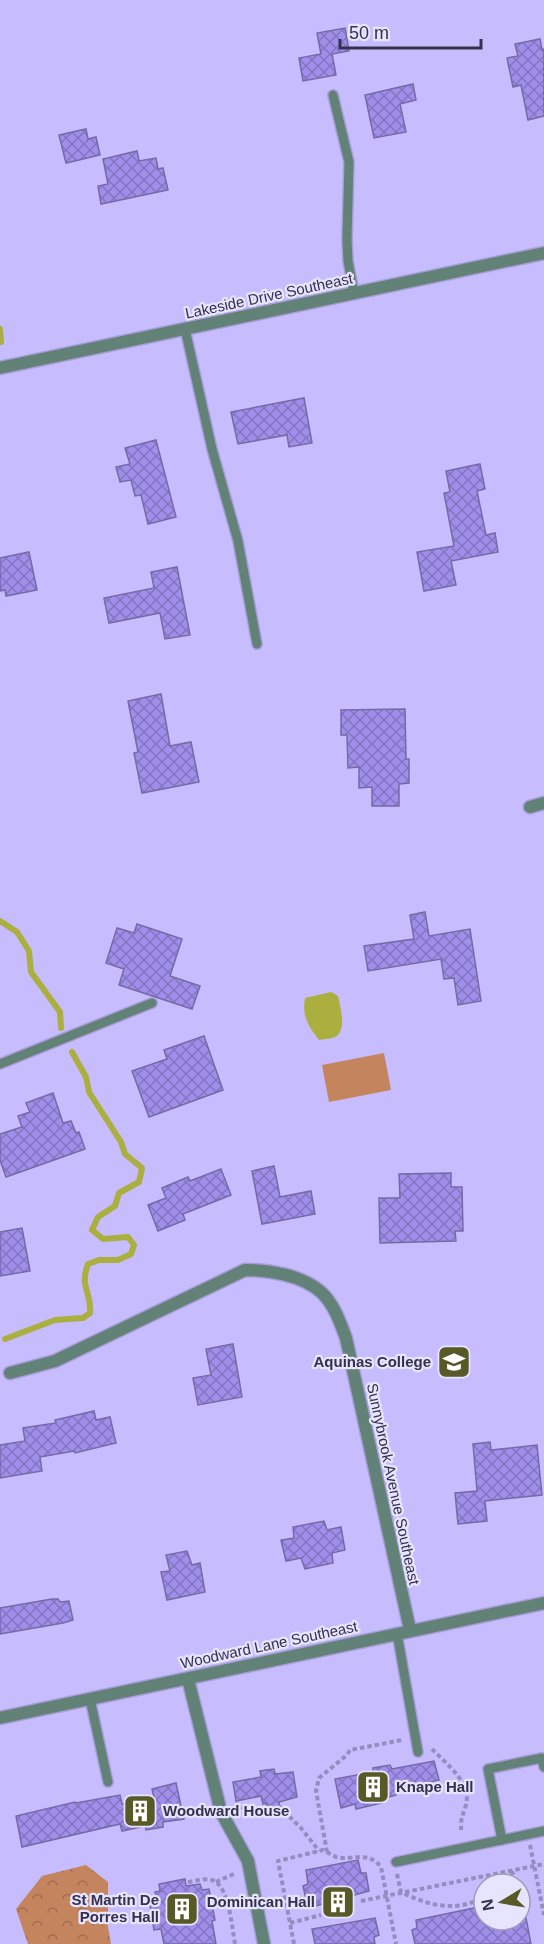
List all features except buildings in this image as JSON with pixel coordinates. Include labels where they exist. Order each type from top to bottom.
[{"type":"street","name":"Lakeside Drive Southeast","points":[[0,368],[544,253]]},
{"type":"street","points":[[530,807],[544,803]]},
{"type":"street","name":"Sunnybrook Avenue Southeast","points":[[10,1373],[55,1361],[245,1270],[269,1270],[298,1279],[320,1291],[335,1311],[346,1338],[410,1630]]},
{"type":"street","name":"Woodward Lane Southeast","points":[[0,1718],[544,1603]]},
{"type":"street","points":[[188,1678],[217,1801],[225,1821],[246,1854],[264,1944]]},
{"type":"lane","points":[[333,95],[349,162],[347,238],[348,261],[354,293]]},
{"type":"lane","points":[[185,329],[212,449],[238,541],[257,645]]},
{"type":"lane","points":[[0,1064],[152,1003]]},
{"type":"lane","points":[[397,1633],[418,1752]]},
{"type":"lane","points":[[90,1699],[108,1782]]},
{"type":"lane","points":[[502,1840],[488,1769],[542,1758],[544,1767]]},
{"type":"lane","points":[[396,1862],[544,1831]]},
{"type":"path","points":[[327,1852],[316,1791],[319,1778],[350,1750],[416,1738],[424,1739],[464,1784],[467,1801],[460,1823],[462,1833]]},
{"type":"path","points":[[217,1801],[230,1799],[249,1811],[279,1807],[301,1828],[319,1851]]},
{"type":"path","points":[[528,1834],[544,1915]]},
{"type":"path","points":[[294,1944],[278,1861],[319,1851],[336,1857],[365,1856],[381,1867],[396,1944]]},
{"type":"path","points":[[360,1901],[544,1864]]},
{"type":"path","points":[[188,1882],[201,1880],[215,1882],[230,1874],[250,1868]]},
{"type":"path","points":[[513,1872],[517,1869]]},
{"type":"path","points":[[215,1882],[225,1893],[235,1944]]},
{"type":"path","points":[[401,1893],[418,1900],[454,1907],[472,1903]]},
{"type":"path","points":[[290,1923],[321,1916]]},
{"type":"green space","points":[[384,1053],[391,1090],[329,1102],[322,1065]]},
{"type":"green space","points":[[86,1865],[108,1882],[108,1927],[111,1944],[28,1944],[16,1909],[42,1876]]},
{"type":"shaded area","points":[[331,992],[338,996],[342,1027],[338,1035],[319,1040],[307,1020],[304,1010],[305,998]]},
{"type":"waterway","points":[[0,329],[1,342]]},
{"type":"waterway","points":[[0,921],[17,932],[29,951],[31,972],[60,1012],[61,1028]]},
{"type":"waterway","points":[[5,1339],[55,1320],[83,1318],[90,1313],[85,1285],[88,1264],[99,1260],[118,1260],[131,1254],[134,1245],[128,1237],[103,1239],[92,1230],[98,1217],[115,1206],[119,1193],[139,1182],[142,1168],[125,1154],[121,1142],[89,1092],[86,1077],[72,1052]]},
{"type":"place","name":"Aquinas College","points":[[454,1362]]},
{"type":"place","name":"Knape Hall","points":[[373,1787]]},
{"type":"place","name":"Woodward House","points":[[140,1811]]},
{"type":"place","name":"Dominican Hall","points":[[338,1902]]},
{"type":"place","name":"St Martin De Porres Hall","points":[[182,1909]]}]
